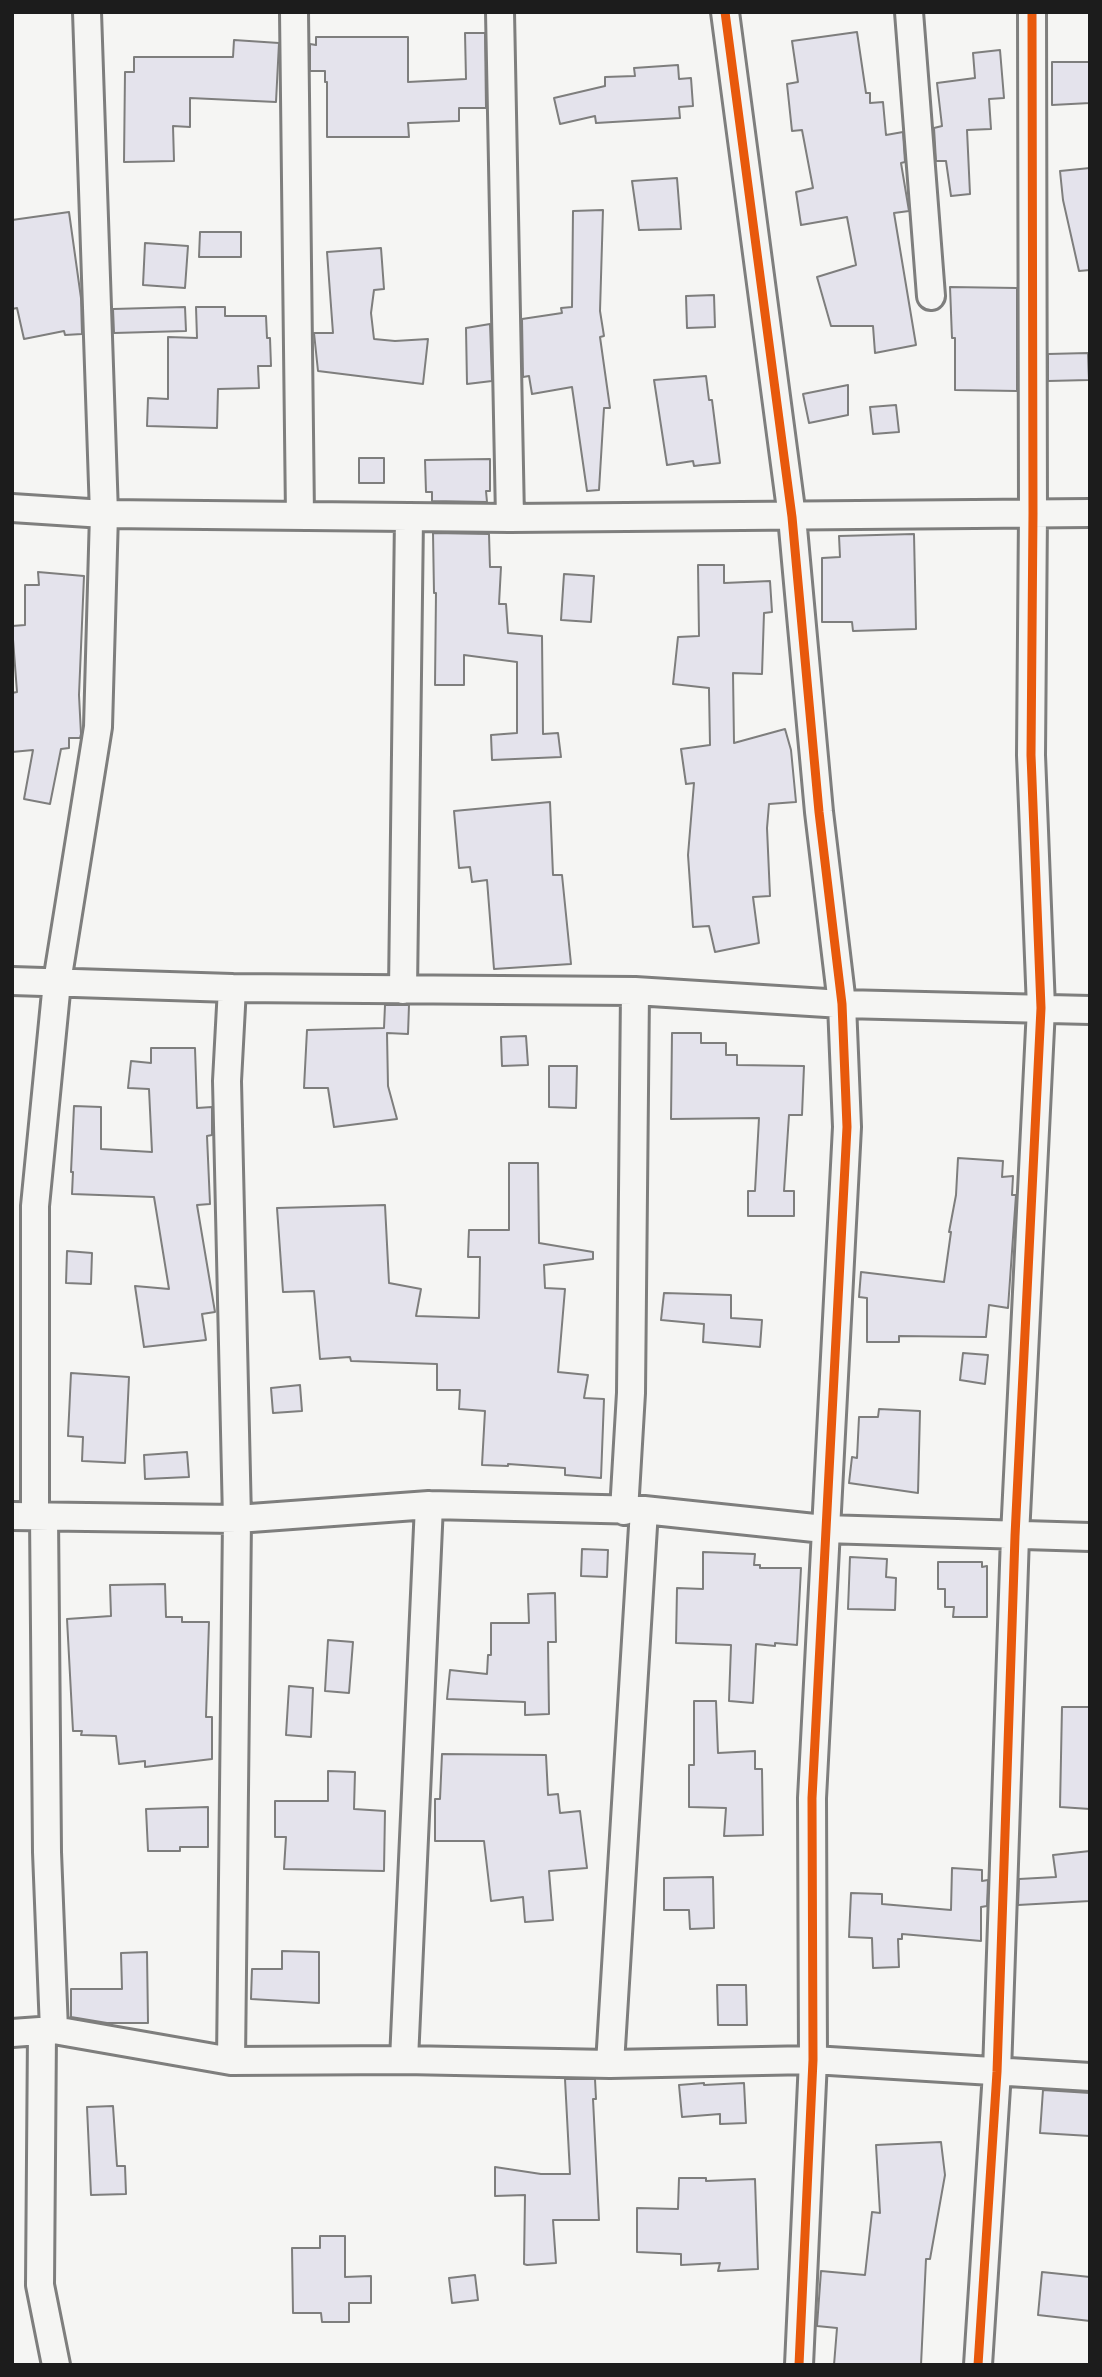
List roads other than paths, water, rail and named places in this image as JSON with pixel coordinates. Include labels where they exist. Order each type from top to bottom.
[{"type":"street","points":[[56,2365],[40,2285],[48,2031],[47,1839],[31,1516],[34,1206],[57,982],[98,727],[104,514],[87,12]]},
{"type":"street","points":[[294,12],[300,516]]},
{"type":"street","points":[[500,12],[510,518]]},
{"type":"street","points":[[725,12],[792,517],[820,812],[842,1003],[846,1127],[812,1798],[813,2060],[799,2365]]},
{"type":"street","points":[[909,12],[931,296]]},
{"type":"street","points":[[978,2365],[997,2071],[1015,1536],[1041,1008],[1031,755],[1032,12]]},
{"type":"street","points":[[12,509],[104,514],[510,518],[1090,513]]},
{"type":"street","points":[[403,990],[409,517]]},
{"type":"street","points":[[12,981],[232,988],[635,991],[842,1003],[1090,1010]]},
{"type":"street","points":[[231,2061],[237,1518],[228,1082],[232,988]]},
{"type":"street","points":[[610,2064],[634,1510],[632,1380],[635,991]]},
{"type":"street","points":[[31,1516],[237,1518],[429,1505],[634,1510],[824,1529],[1090,1537]]},
{"type":"street","points":[[404,2060],[429,1505]]},
{"type":"street","points":[[12,2033],[48,2031],[231,2061],[404,2060],[610,2064],[813,2060],[1090,2077]]}]
